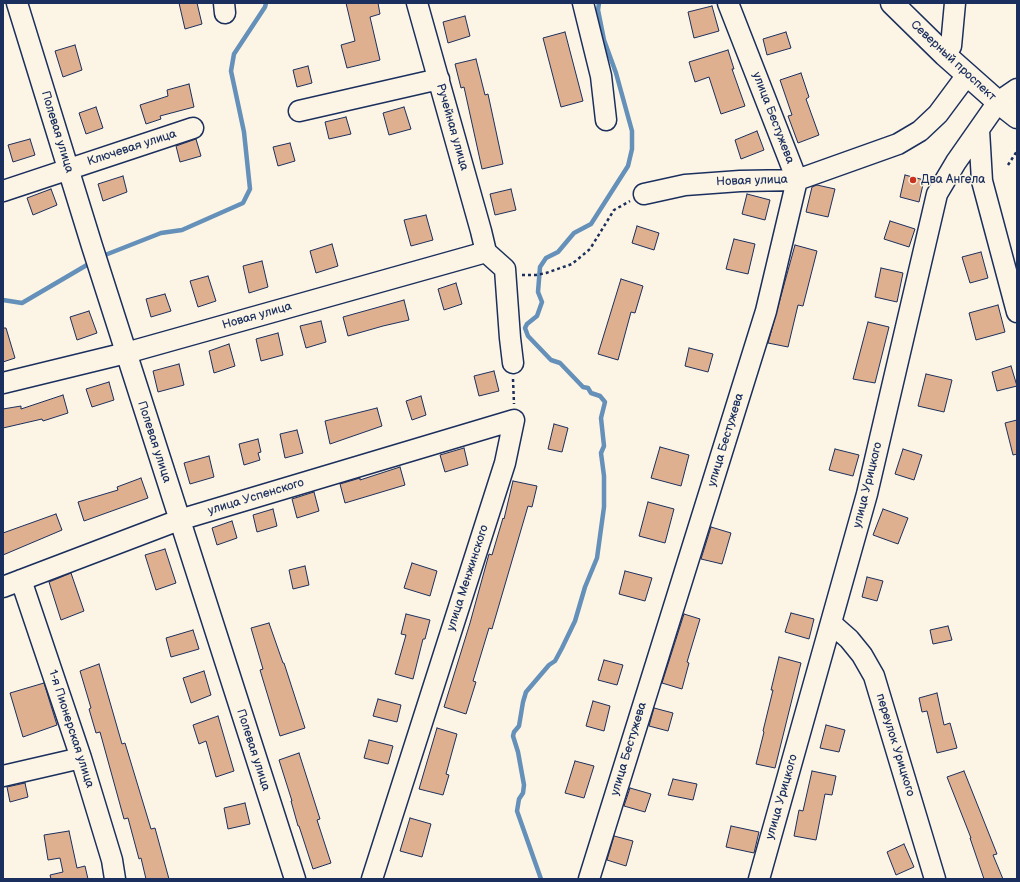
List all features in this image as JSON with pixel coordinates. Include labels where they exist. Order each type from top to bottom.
[{"type":"main road","name":"Северный проспект","points":[[892,3],[944,55],[1017,117]]},
{"type":"street","name":"Полевая улица","points":[[17,3],[92,246],[295,879]]},
{"type":"street","name":"Ручейная улица","points":[[417,3],[486,252]]},
{"type":"street","points":[[583,3],[601,76],[606,120]]},
{"type":"street","name":"улица Бестужева","points":[[589,879],[766,311],[797,180],[728,3]]},
{"type":"street","points":[[944,55],[951,46],[955,3]]},
{"type":"street","name":"Новая улица","points":[[644,194],[685,185],[740,181],[797,180],[898,144],[920,131],[938,114],[967,75]]},
{"type":"street","points":[[299,111],[439,79]]},
{"type":"street","points":[[998,102],[1017,89]]},
{"type":"street","name":"улица Урицкого","points":[[759,879],[832,624],[867,494],[937,194],[956,162],[998,102]]},
{"type":"street","name":"Ключевая улица","points":[[3,191],[193,128]]},
{"type":"street","points":[[979,130],[982,181],[1017,312]]},
{"type":"street","points":[[486,252],[505,269],[513,363]]},
{"type":"street","name":"Новая улица","points":[[3,383],[126,353],[486,252]]},
{"type":"street","name":"улица Успенского","points":[[3,587],[179,520],[514,420]]},
{"type":"street","name":"улица Менжинского","points":[[372,879],[503,471],[514,420]]},
{"type":"street","name":"1-я Пионерская улица","points":[[22,580],[81,758],[112,860],[115,879]]},
{"type":"street","name":"переулок Урицкого","points":[[832,624],[849,638],[862,655],[874,676],[935,879]]},
{"type":"street","points":[[3,776],[81,758]]},
{"type":"path","points":[[1008,165],[1017,151]]},
{"type":"path","points":[[536,275],[572,264],[590,249],[614,210],[644,194]]},
{"type":"path","points":[[513,363],[514,420]]},
{"type":"building","points":[[179,3],[197,3],[202,24],[185,29]]},
{"type":"building","points":[[346,3],[378,3],[380,14],[370,17],[380,60],[347,68],[341,45],[355,41]]},
{"type":"building","points":[[712,6],[719,31],[694,38],[688,12]]},
{"type":"building","points":[[465,16],[470,36],[448,43],[443,22]]},
{"type":"building","points":[[565,32],[583,101],[561,107],[543,38]]},
{"type":"building","points":[[786,32],[791,48],[767,55],[763,39]]},
{"type":"building","points":[[75,45],[82,70],[63,77],[55,51]]},
{"type":"building","points":[[728,50],[734,69],[732,69],[745,106],[721,114],[709,77],[695,82],[689,62]]},
{"type":"building","points":[[476,59],[485,95],[488,94],[503,164],[482,169],[464,87],[461,88],[455,64]]},
{"type":"building","points":[[308,66],[312,83],[297,87],[293,70]]},
{"type":"building","points":[[801,73],[809,97],[806,99],[819,135],[798,143],[788,116],[792,115],[780,80]]},
{"type":"building","points":[[189,84],[194,107],[160,116],[161,119],[146,124],[140,105],[168,96],[167,90]]},
{"type":"building","points":[[96,107],[103,128],[86,134],[79,113]]},
{"type":"building","points":[[404,107],[411,129],[389,135],[383,113]]},
{"type":"building","points":[[346,117],[351,134],[329,139],[325,122]]},
{"type":"building","points":[[757,131],[764,150],[741,159],[735,140]]},
{"type":"building","points":[[30,139],[35,155],[13,162],[8,145]]},
{"type":"building","points":[[196,139],[201,156],[180,162],[176,146]]},
{"type":"building","points":[[290,143],[295,161],[278,166],[273,147]]},
{"type":"building","points":[[905,175],[924,180],[919,202],[900,197]]},
{"type":"building","points":[[123,176],[127,192],[103,201],[98,184]]},
{"type":"building","points":[[817,185],[835,189],[828,217],[806,212],[812,187]]},
{"type":"building","points":[[51,189],[57,205],[33,215],[27,198]]},
{"type":"building","points":[[511,189],[516,210],[495,215],[490,194]]},
{"type":"building","points":[[747,194],[770,200],[765,220],[742,214]]},
{"type":"building","points":[[426,215],[433,240],[411,246],[404,220]]},
{"type":"building","points":[[890,221],[915,229],[909,247],[884,239]]},
{"type":"building","points":[[637,226],[659,233],[654,250],[632,243]]},
{"type":"building","points":[[734,239],[755,244],[748,274],[726,269]]},
{"type":"building","points":[[332,244],[338,266],[316,273],[310,251]]},
{"type":"building","points":[[795,245],[817,251],[803,306],[798,305],[788,347],[768,343]]},
{"type":"building","points":[[981,252],[988,278],[970,283],[962,257]]},
{"type":"building","points":[[262,261],[268,287],[249,293],[243,266]]},
{"type":"building","points":[[881,268],[903,273],[897,302],[875,297]]},
{"type":"building","points":[[208,276],[216,301],[198,307],[190,281]]},
{"type":"building","points":[[621,279],[643,286],[635,313],[631,312],[618,360],[598,354]]},
{"type":"building","points":[[456,283],[462,304],[444,310],[438,289]]},
{"type":"building","points":[[165,294],[171,311],[151,317],[146,299]]},
{"type":"building","points":[[404,300],[409,320],[348,336],[343,317]]},
{"type":"building","points":[[998,305],[1005,332],[976,340],[969,313]]},
{"type":"building","points":[[89,311],[97,333],[77,340],[70,317]]},
{"type":"building","points":[[321,321],[326,342],[306,348],[300,326]]},
{"type":"building","points":[[868,322],[889,327],[875,383],[853,379]]},
{"type":"building","points":[[3,328],[6,328],[15,358],[3,362]]},
{"type":"building","points":[[278,333],[283,355],[261,361],[256,339]]},
{"type":"building","points":[[229,344],[235,366],[214,373],[209,351]]},
{"type":"building","points":[[689,348],[713,354],[708,372],[685,366]]},
{"type":"building","points":[[179,364],[184,385],[158,392],[153,371]]},
{"type":"building","points":[[1011,366],[1017,386],[997,391],[992,372]]},
{"type":"building","points":[[494,371],[499,391],[479,396],[474,376]]},
{"type":"building","points":[[926,374],[952,380],[944,412],[918,406]]},
{"type":"building","points":[[109,382],[114,400],[92,407],[86,389]]},
{"type":"building","points":[[63,395],[68,413],[43,421],[42,419],[3,428],[3,409],[21,406],[21,409]]},
{"type":"building","points":[[421,396],[426,415],[412,420],[406,401]]},
{"type":"building","points":[[377,408],[382,426],[330,444],[325,421]]},
{"type":"building","points":[[1017,420],[1017,454],[1013,455],[1005,423]]},
{"type":"building","points":[[554,424],[568,428],[562,452],[548,449]]},
{"type":"building","points":[[297,430],[303,453],[285,458],[280,434]]},
{"type":"building","points":[[258,439],[261,452],[258,453],[260,460],[244,465],[239,444]]},
{"type":"building","points":[[660,447],[689,455],[681,486],[651,478]]},
{"type":"building","points":[[464,448],[468,465],[445,472],[440,455]]},
{"type":"building","points":[[835,449],[859,455],[853,476],[829,470]]},
{"type":"building","points":[[903,449],[922,455],[914,480],[895,474]]},
{"type":"building","points":[[209,456],[214,477],[190,484],[184,463]]},
{"type":"building","points":[[400,467],[405,485],[345,503],[340,484],[360,478],[360,480]]},
{"type":"building","points":[[141,478],[148,498],[84,521],[78,502],[118,490],[117,487]]},
{"type":"building","points":[[513,481],[537,486],[532,507],[528,506],[492,629],[489,628],[473,681],[476,682],[466,714],[444,707],[470,623],[489,554],[492,555],[503,518],[504,519]]},
{"type":"building","points":[[314,492],[319,511],[297,518],[292,499]]},
{"type":"building","points":[[648,502],[674,509],[665,543],[639,536]]},
{"type":"building","points":[[273,509],[277,526],[257,532],[253,515]]},
{"type":"building","points":[[883,509],[908,518],[898,544],[873,535]]},
{"type":"building","points":[[56,514],[62,530],[3,555],[3,533]]},
{"type":"building","points":[[232,521],[237,538],[217,545],[212,528]]},
{"type":"building","points":[[711,527],[731,533],[722,564],[701,559]]},
{"type":"building","points":[[165,549],[176,583],[156,590],[145,555]]},
{"type":"building","points":[[412,563],[437,571],[430,596],[404,588]]},
{"type":"building","points":[[305,566],[309,585],[293,589],[289,570]]},
{"type":"building","points":[[625,571],[652,578],[645,601],[619,594]]},
{"type":"building","points":[[71,573],[84,611],[61,620],[49,582]]},
{"type":"building","points":[[867,577],[883,581],[877,601],[862,597]]},
{"type":"building","points":[[791,613],[814,619],[809,639],[785,632]]},
{"type":"building","points":[[406,614],[430,620],[425,639],[423,639],[413,679],[395,674],[406,635],[401,634]]},
{"type":"building","points":[[684,614],[700,619],[687,662],[689,663],[682,689],[662,683]]},
{"type":"building","points":[[269,623],[284,663],[305,728],[280,736],[260,670],[263,669],[251,628]]},
{"type":"building","points":[[948,626],[952,640],[933,644],[930,630]]},
{"type":"building","points":[[193,630],[199,649],[171,657],[166,638]]},
{"type":"building","points":[[779,657],[801,663],[775,768],[756,764]]},
{"type":"building","points":[[604,660],[623,665],[617,685],[598,680]]},
{"type":"building","points":[[99,664],[122,744],[125,743],[151,829],[155,828],[169,879],[146,879],[128,818],[124,819],[100,732],[96,733],[89,709],[91,708],[80,671]]},
{"type":"building","points":[[204,671],[211,695],[191,703],[183,678]]},
{"type":"building","points":[[44,683],[57,725],[23,737],[10,693]]},
{"type":"building","points":[[937,693],[944,725],[950,723],[957,748],[937,753],[927,711],[922,712],[919,698]]},
{"type":"building","points":[[378,699],[401,705],[397,722],[373,716]]},
{"type":"building","points":[[593,701],[610,706],[604,731],[586,726]]},
{"type":"building","points":[[654,708],[673,713],[668,731],[649,726]]},
{"type":"building","points":[[218,716],[234,771],[216,777],[206,741],[199,744],[193,725]]},
{"type":"building","points":[[826,725],[845,730],[839,752],[820,748]]},
{"type":"building","points":[[437,728],[457,734],[446,774],[449,775],[443,795],[419,789]]},
{"type":"building","points":[[369,740],[393,746],[388,764],[364,758]]},
{"type":"building","points":[[299,753],[320,819],[317,820],[331,863],[313,869],[298,826],[279,760]]},
{"type":"building","points":[[575,761],[594,766],[584,798],[565,793]]},
{"type":"building","points":[[812,771],[836,776],[832,795],[825,794],[816,840],[794,836],[799,810],[803,811]]},
{"type":"building","points":[[964,771],[997,854],[993,855],[1003,879],[984,879],[971,838],[947,777]]},
{"type":"building","points":[[673,779],[697,784],[693,800],[668,795]]},
{"type":"building","points":[[25,783],[28,797],[10,802],[7,787]]},
{"type":"building","points":[[630,788],[651,794],[645,812],[624,806]]},
{"type":"building","points":[[245,803],[250,824],[228,829],[224,808]]},
{"type":"building","points":[[410,818],[431,824],[422,857],[400,851]]},
{"type":"building","points":[[731,826],[759,832],[754,853],[726,847]]},
{"type":"building","points":[[69,831],[77,868],[85,866],[88,879],[51,879],[50,875],[63,872],[60,858],[48,860],[44,835]]},
{"type":"building","points":[[614,836],[633,841],[626,866],[607,860]]},
{"type":"building","points":[[904,844],[914,867],[896,875],[887,852]]},
{"type":"waterway","points":[[100,257],[161,233],[182,230],[243,203],[250,189],[244,132],[231,71],[234,54],[265,7],[266,3]]},
{"type":"waterway","points":[[541,879],[517,811],[524,785],[518,752],[513,736],[514,732],[519,726],[526,692],[549,665],[555,661],[562,648],[575,621],[585,587],[597,558],[604,507],[604,476],[601,453],[604,446],[601,418],[605,402],[600,396],[591,393],[588,388],[583,387],[560,363],[551,360],[528,336],[525,328],[527,324],[537,316],[542,302],[538,292],[540,267],[546,258],[558,252],[574,233],[591,224],[628,166],[632,149],[632,131],[616,73],[604,40],[598,10],[599,3]]},
{"type":"waterway","points":[[3,300],[22,303],[92,262]]},
{"type":"place","name":"Два Ангела","points":[[913,180]]}]
